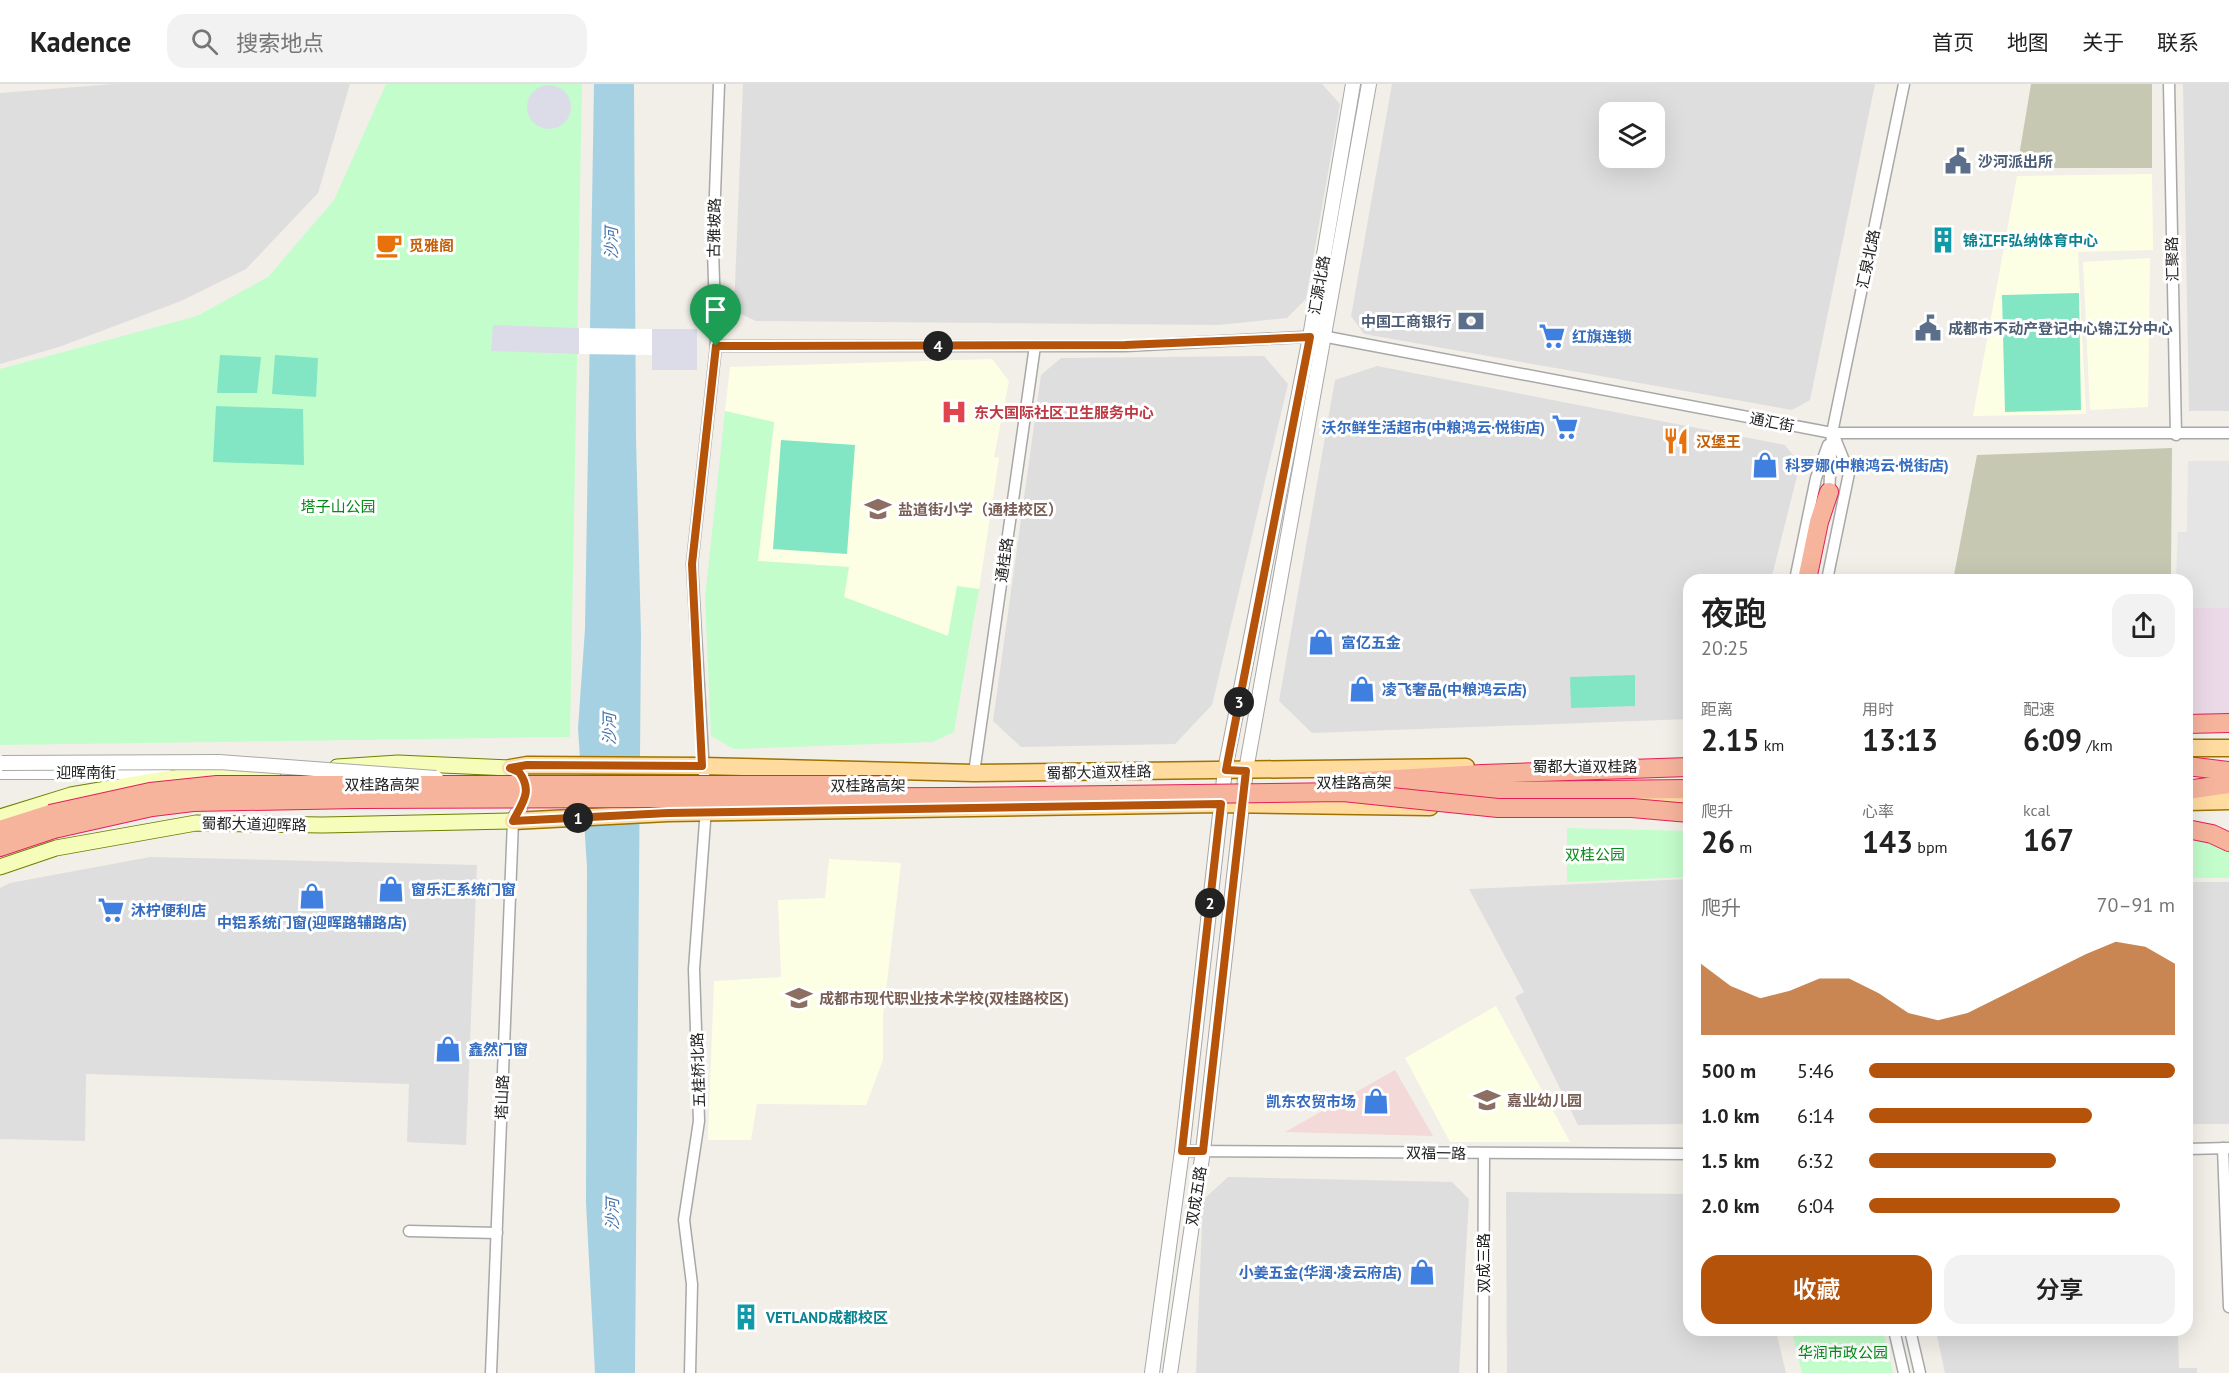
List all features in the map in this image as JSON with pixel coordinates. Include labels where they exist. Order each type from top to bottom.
[{"type":"highway","points":[[1807,574],[1819,522],[1829,492]]},
{"type":"highway","points":[[2193,724],[2229,723]]},
{"type":"highway","points":[[1343,787],[1482,774],[1683,767]]},
{"type":"highway","points":[[2193,767],[2229,772]]},
{"type":"highway","name":"双桂路高架","points":[[52,821],[150,792],[217,785],[515,772],[956,786],[1683,789]]},
{"type":"highway","points":[[2193,774],[2229,772]]},
{"type":"highway","name":"双桂路高架","points":[[52,821],[152,807],[250,800],[952,797],[1683,778]]},
{"type":"highway","points":[[2193,784],[2229,784]]},
{"type":"highway","points":[[2193,790],[2229,784]]},
{"type":"highway","points":[[1343,787],[1498,808],[1632,808],[1683,812]]},
{"type":"highway","points":[[2193,791],[2229,789]]},
{"type":"highway","points":[[0,830],[52,821]]},
{"type":"highway","points":[[0,847],[52,821]]},
{"type":"highway","points":[[2193,830],[2212,834],[2229,842]]},
{"type":"main road","points":[[2193,748],[2229,748]]},
{"type":"main road","points":[[0,817],[71,795],[171,778],[398,763],[515,772]]},
{"type":"main road","name":"蜀都大道双桂路","points":[[515,772],[668,766],[974,773],[1683,767]]},
{"type":"main road","points":[[513,821],[668,813],[707,815],[1221,804],[1399,808],[1683,801]]},
{"type":"main road","points":[[2193,802],[2229,801]]},
{"type":"main road","name":"蜀都大道迎晖路","points":[[0,867],[56,848],[196,823],[323,825],[513,821]]},
{"type":"street","name":"古雅坡路","points":[[702,766],[692,564],[716,346],[713,249],[719,84]]},
{"type":"street","name":"汇源北路","points":[[1244,804],[1246,771],[1316,337],[1353,84]]},
{"type":"street","name":"汇源北路","points":[[1221,804],[1226,770],[1369,84]]},
{"type":"street","name":"汇泉北路","points":[[1807,574],[1816,478],[1832,434],[1904,84]]},
{"type":"street","name":"汇聚路","points":[[2169,84],[2176,435]]},
{"type":"street","name":"通汇街","points":[[716,346],[1125,345],[1316,337],[1832,434],[2229,434]]},
{"type":"street","name":"通桂路","points":[[974,773],[1035,346]]},
{"type":"street","name":"汇泉北路","points":[[1829,492],[1832,434]]},
{"type":"street","points":[[1828,574],[1850,473],[1832,434]]},
{"type":"street","points":[[1,766],[219,762],[519,772],[527,788],[524,802],[513,821]]},
{"type":"street","name":"迎晖南街","points":[[1,766],[146,772],[171,778]]},
{"type":"street","points":[[513,821],[528,803],[548,795],[665,794],[692,785],[702,766]]},
{"type":"street","name":"五桂桥北路","points":[[690,1373],[692,1284],[684,1220],[699,1121],[694,969],[707,815],[702,766]]},
{"type":"street","name":"双成五路","points":[[1152,1373],[1182,1151],[1221,804]]},
{"type":"street","name":"双成五路","points":[[1170,1373],[1203,1151],[1244,804]]},
{"type":"street","name":"塔山路","points":[[491,1373],[513,821]]},
{"type":"street","points":[[2193,1149],[2226,1148],[2229,1307]]},
{"type":"street","name":"双福一路","points":[[1182,1151],[1683,1154]]},
{"type":"street","name":"双成三路","points":[[1483,1373],[1484,1154]]},
{"type":"street","points":[[409,1231],[496,1233]]},
{"type":"street","points":[[1895,1336],[1904,1373]]},
{"type":"street","points":[[1911,1336],[1920,1373]]},
{"type":"shaded area","points":[[114,84],[350,84],[318,193],[246,269],[181,301],[59,347],[0,364],[0,93]]},
{"type":"shaded area","points":[[743,84],[1322,84],[1340,104],[1306,299],[1287,318],[1218,325],[756,321],[734,311]]},
{"type":"shaded area","points":[[1392,84],[1875,84],[1810,400],[1792,410],[1364,334],[1351,316]]},
{"type":"shaded area","points":[[2031,84],[2152,84],[2152,168],[2017,168]]},
{"type":"shaded area","points":[[2183,84],[2229,84],[2229,411],[2189,411]]},
{"type":"shaded area","points":[[549,85],[565,91],[571,107],[565,123],[549,129],[533,123],[527,107],[533,91]]},
{"type":"shaded area","points":[[2152,174],[2153,250],[2078,252],[2086,414],[1973,416],[2017,176]]},
{"type":"shaded area","points":[[2150,258],[2148,407],[2090,410],[2083,262]]},
{"type":"shaded area","points":[[493,325],[579,328],[579,354],[491,351]]},
{"type":"shaded area","points":[[652,329],[697,329],[697,370],[652,370]]},
{"type":"shaded area","points":[[1264,356],[1288,384],[1212,705],[1175,744],[1021,747],[993,721],[1041,375],[1061,358]]},
{"type":"shaded area","name":"盐道街小学（通桂校区）","points":[[992,359],[1009,381],[994,457],[999,458],[979,589],[957,587],[948,636],[844,597],[848,567],[758,561],[774,423],[725,411],[730,367]]},
{"type":"shaded area","points":[[1377,366],[1785,445],[1800,464],[1772,574],[1683,574],[1683,719],[1312,733],[1279,701],[1335,380]]},
{"type":"shaded area","points":[[2172,448],[2171,574],[1954,574],[1977,455]]},
{"type":"shaded area","points":[[2188,461],[2229,461],[2229,608],[2193,608],[2193,574],[2176,574],[2178,532],[2187,532]]},
{"type":"shaded area","points":[[2193,608],[2229,608],[2229,725],[2193,727]]},
{"type":"shaded area","points":[[150,857],[477,865],[466,1145],[407,1142],[409,1084],[86,1074],[85,1141],[0,1139],[0,888],[10,883]]},
{"type":"shaded area","name":"成都市现代职业技术学校(双桂路校区)","points":[[829,859],[901,863],[883,1016],[883,1060],[866,1105],[757,1104],[751,1140],[708,1140],[714,981],[781,977],[778,900],[825,898]]},
{"type":"shaded area","points":[[1683,879],[1683,1124],[1578,1125],[1515,997],[1524,992],[1469,889]]},
{"type":"shaded area","points":[[2193,882],[2229,882],[2229,1124],[2193,1124]]},
{"type":"shaded area","name":"嘉业幼儿园","points":[[1496,1006],[1570,1142],[1450,1142],[1405,1058]]},
{"type":"shaded area","name":"凯东农贸市场","points":[[1395,1070],[1433,1136],[1285,1132]]},
{"type":"shaded area","points":[[1228,1177],[1452,1182],[1469,1199],[1459,1373],[1196,1373],[1203,1200]]},
{"type":"shaded area","points":[[1506,1192],[1683,1194],[1683,1336],[1777,1336],[1786,1373],[1507,1373]]},
{"type":"shaded area","points":[[1937,1336],[2178,1336],[2179,1368],[2197,1368],[2197,1373],[1945,1373]]},
{"type":"green space","name":"塔子山公园","points":[[386,84],[582,84],[570,737],[0,745],[0,369],[197,316],[268,277],[334,200]]},
{"type":"green space","points":[[2079,293],[2081,410],[2005,412],[2002,295]]},
{"type":"green space","points":[[220,355],[261,357],[257,393],[217,393]]},
{"type":"green space","points":[[275,355],[318,358],[316,397],[272,394]]},
{"type":"green space","points":[[216,406],[303,409],[304,465],[213,462]]},
{"type":"green space","points":[[725,411],[774,422],[758,561],[849,567],[844,597],[948,636],[957,586],[979,589],[954,732],[933,742],[734,749],[711,736],[705,598]]},
{"type":"green space","points":[[781,440],[855,445],[847,554],[773,549]]},
{"type":"green space","points":[[1635,675],[1635,706],[1571,708],[1570,677]]},
{"type":"green space","name":"双桂公园","points":[[1567,828],[1683,831],[1683,877],[1567,882]]},
{"type":"green space","points":[[2193,837],[2229,850],[2229,878],[2193,878]]},
{"type":"green space","name":"华润市政公园","points":[[1793,1336],[1884,1336],[1893,1373],[1802,1373]]},
{"type":"water","name":"沙河","points":[[594,84],[634,84],[636,438],[641,635],[635,1373],[595,1373],[586,1203],[587,867],[578,728],[585,629]]},
{"type":"pier","points":[[579,328],[652,329],[652,355],[579,354]]},
{"type":"place","name":"沙河派出所","points":[[1958,161]]},
{"type":"place","name":"锦江FF弘纳体育中心","points":[[1943,240]]},
{"type":"place","name":"觅雅阁","points":[[389,245]]},
{"type":"place","name":"中国工商银行","points":[[1471,321]]},
{"type":"place","name":"成都市不动产登记中心锦江分中心","points":[[1928,328]]},
{"type":"place","name":"红旗连锁","points":[[1552,336]]},
{"type":"place","name":"东大国际社区卫生服务中心","points":[[954,412]]},
{"type":"place","name":"沃尔鲜生活超市(中粮鸿云·悦街店)","points":[[1565,427]]},
{"type":"place","name":"汉堡王","points":[[1676,441]]},
{"type":"place","name":"科罗娜(中粮鸿云·悦街店)","points":[[1765,465]]},
{"type":"place","name":"盐道街小学（通桂校区）","points":[[878,509]]},
{"type":"place","name":"富亿五金","points":[[1321,642]]},
{"type":"place","name":"凌飞奢品(中粮鸿云店)","points":[[1362,689]]},
{"type":"place","name":"窗乐汇系统门窗","points":[[391,889]]},
{"type":"place","name":"中铝系统门窗(迎晖路辅路店)","points":[[312,896]]},
{"type":"place","name":"沐柠便利店","points":[[111,910]]},
{"type":"place","name":"成都市现代职业技术学校(双桂路校区)","points":[[799,998]]},
{"type":"place","name":"鑫然门窗","points":[[448,1049]]},
{"type":"place","name":"嘉业幼儿园","points":[[1487,1100]]},
{"type":"place","name":"凯东农贸市场","points":[[1376,1101]]},
{"type":"place","name":"小姜五金(华润·凌云府店)","points":[[1422,1272]]},
{"type":"place","name":"VETLAND成都校区","points":[[746,1317]]},
{"type":"route","points":[[1310,337],[1226,770],[1246,771],[1203,1151],[1182,1151],[1221,804],[707,815],[668,813],[513,821],[527,795],[527,788],[519,772],[510,768],[527,765],[702,766],[692,564],[716,346],[1125,345],[1310,337]]}]
